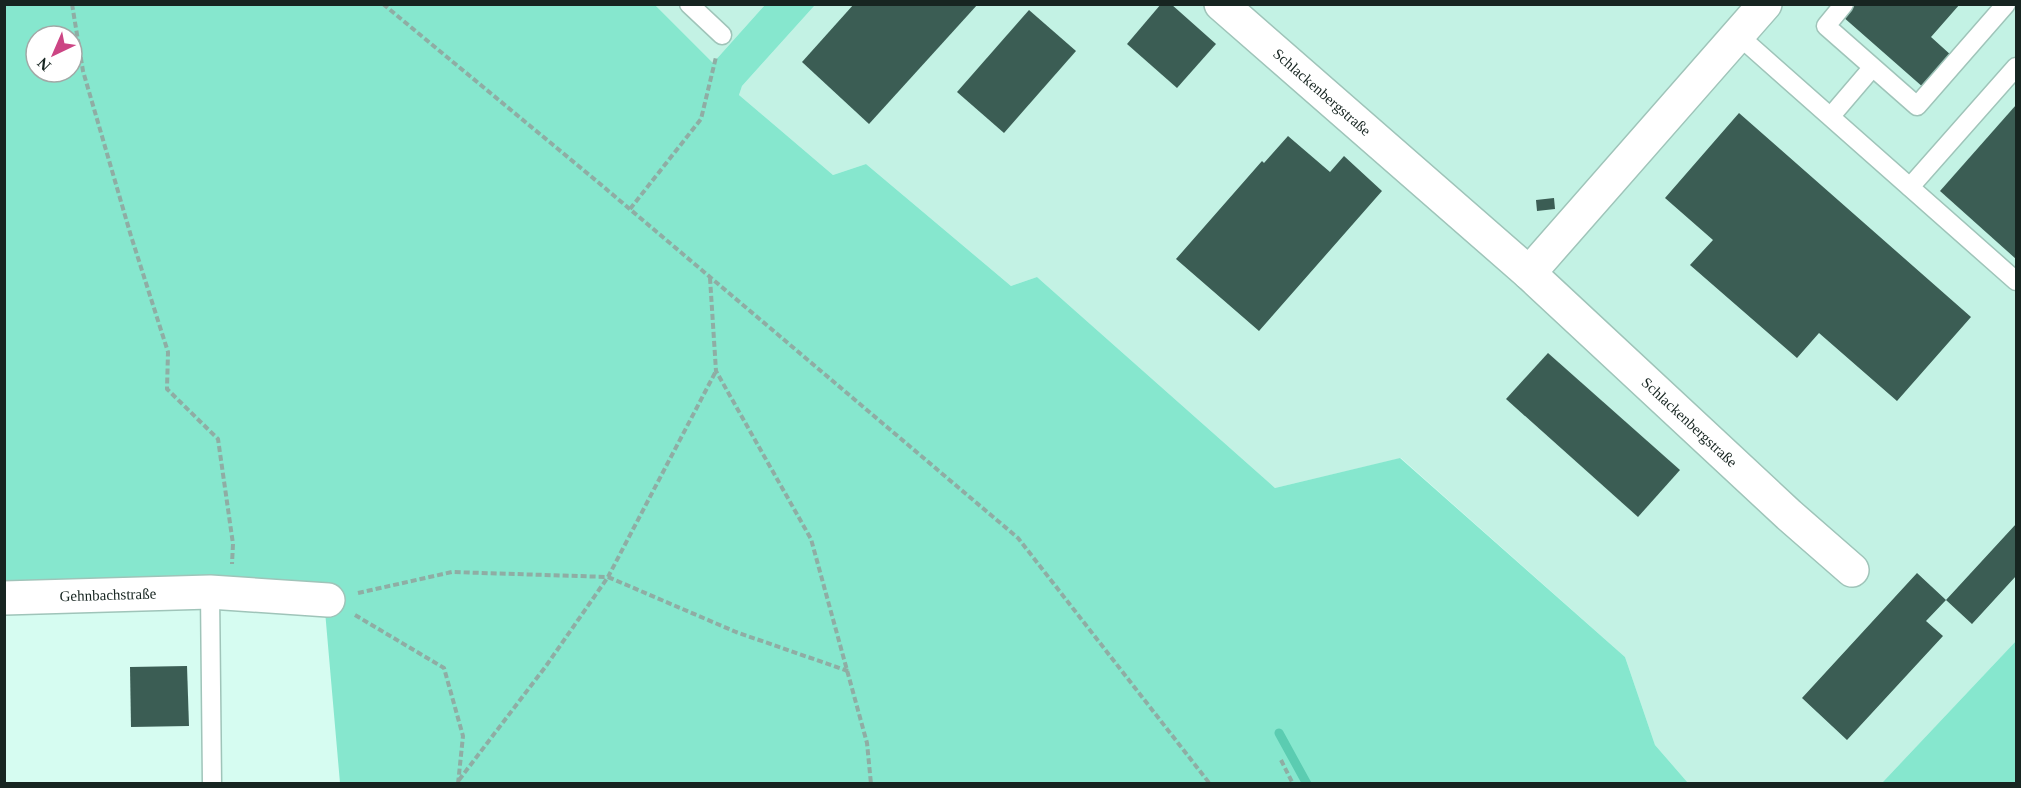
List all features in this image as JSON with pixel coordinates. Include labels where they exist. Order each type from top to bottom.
[{"type":"street","name":"Schlackenbergstraße","points":[[1221,4],[1529,273],[1789,515],[1852,570]]},
{"type":"street","points":[[1529,273],[1766,4]]},
{"type":"street","name":"Gehnbachstraße","points":[[4,598],[221,593],[328,600]]},
{"type":"lane","points":[[689,4],[722,35]]},
{"type":"lane","points":[[1844,4],[1826,26],[1917,106],[2006,4]]},
{"type":"lane","points":[[1738,35],[2016,281]]},
{"type":"lane","points":[[1910,187],[2016,67]]},
{"type":"lane","points":[[1831,116],[1872,68]]},
{"type":"lane","points":[[212,783],[221,593]]},
{"type":"path","points":[[72,4],[82,70],[168,352],[167,389],[219,439],[233,544],[221,593]]},
{"type":"path","points":[[384,4],[1018,538],[1210,783]]},
{"type":"path","points":[[630,209],[701,119],[722,35]]},
{"type":"path","points":[[710,277],[716,370],[811,539],[867,743],[871,783]]},
{"type":"path","points":[[458,782],[546,666],[608,578],[716,370]]},
{"type":"path","points":[[328,600],[452,572],[608,578],[736,632],[848,671]]},
{"type":"path","points":[[328,600],[444,668],[463,736],[458,782]]},
{"type":"path","points":[[1281,760],[1293,783]]},
{"type":"shaded area","points":[[655,5],[765,5],[713,63]]},
{"type":"shaded area","points":[[815,5],[2016,5],[2016,641],[1882,783],[1688,783],[1655,745],[1625,657],[1401,458],[1275,488],[1037,277],[1011,286],[866,164],[833,175],[739,95],[742,86]]},
{"type":"green space","points":[[4,5],[655,5],[713,63],[765,5],[815,5],[742,86],[739,95],[833,175],[866,164],[1011,286],[1037,277],[1275,488],[1400,458],[1625,657],[1655,745],[1688,783],[340,783],[323,588],[5,593]]},
{"type":"green space","points":[[2016,641],[2016,783],[1882,783]]},
{"type":"building","points":[[854,4],[978,4],[869,124],[802,62]]},
{"type":"building","points":[[1161,4],[1171,4],[1216,44],[1177,88],[1127,44]]},
{"type":"building","points":[[1852,4],[1960,4],[1931,37],[1952,56],[1924,88],[1842,16]]},
{"type":"building","points":[[1029,10],[1076,51],[1004,133],[957,92]]},
{"type":"building","points":[[2016,105],[2016,259],[1940,191]]},
{"type":"building","points":[[1739,113],[1971,317],[1897,401],[1819,333],[1797,358],[1690,265],[1713,240],[1665,198]]},
{"type":"building","points":[[1288,136],[1330,172],[1344,156],[1382,191],[1259,331],[1176,259],[1262,161],[1264,163]]},
{"type":"building","points":[[1554,198],[1555,209],[1537,211],[1536,200]]},
{"type":"building","points":[[1548,353],[1680,470],[1638,517],[1506,399]]},
{"type":"building","points":[[2016,524],[2016,576],[1972,624],[1946,600]]},
{"type":"building","points":[[1917,573],[1946,600],[1926,621],[1943,636],[1847,740],[1802,698]]},
{"type":"building","points":[[187,666],[189,726],[131,727],[130,667]]},
{"type":"waterway","points":[[1279,733],[1307,784]]}]
